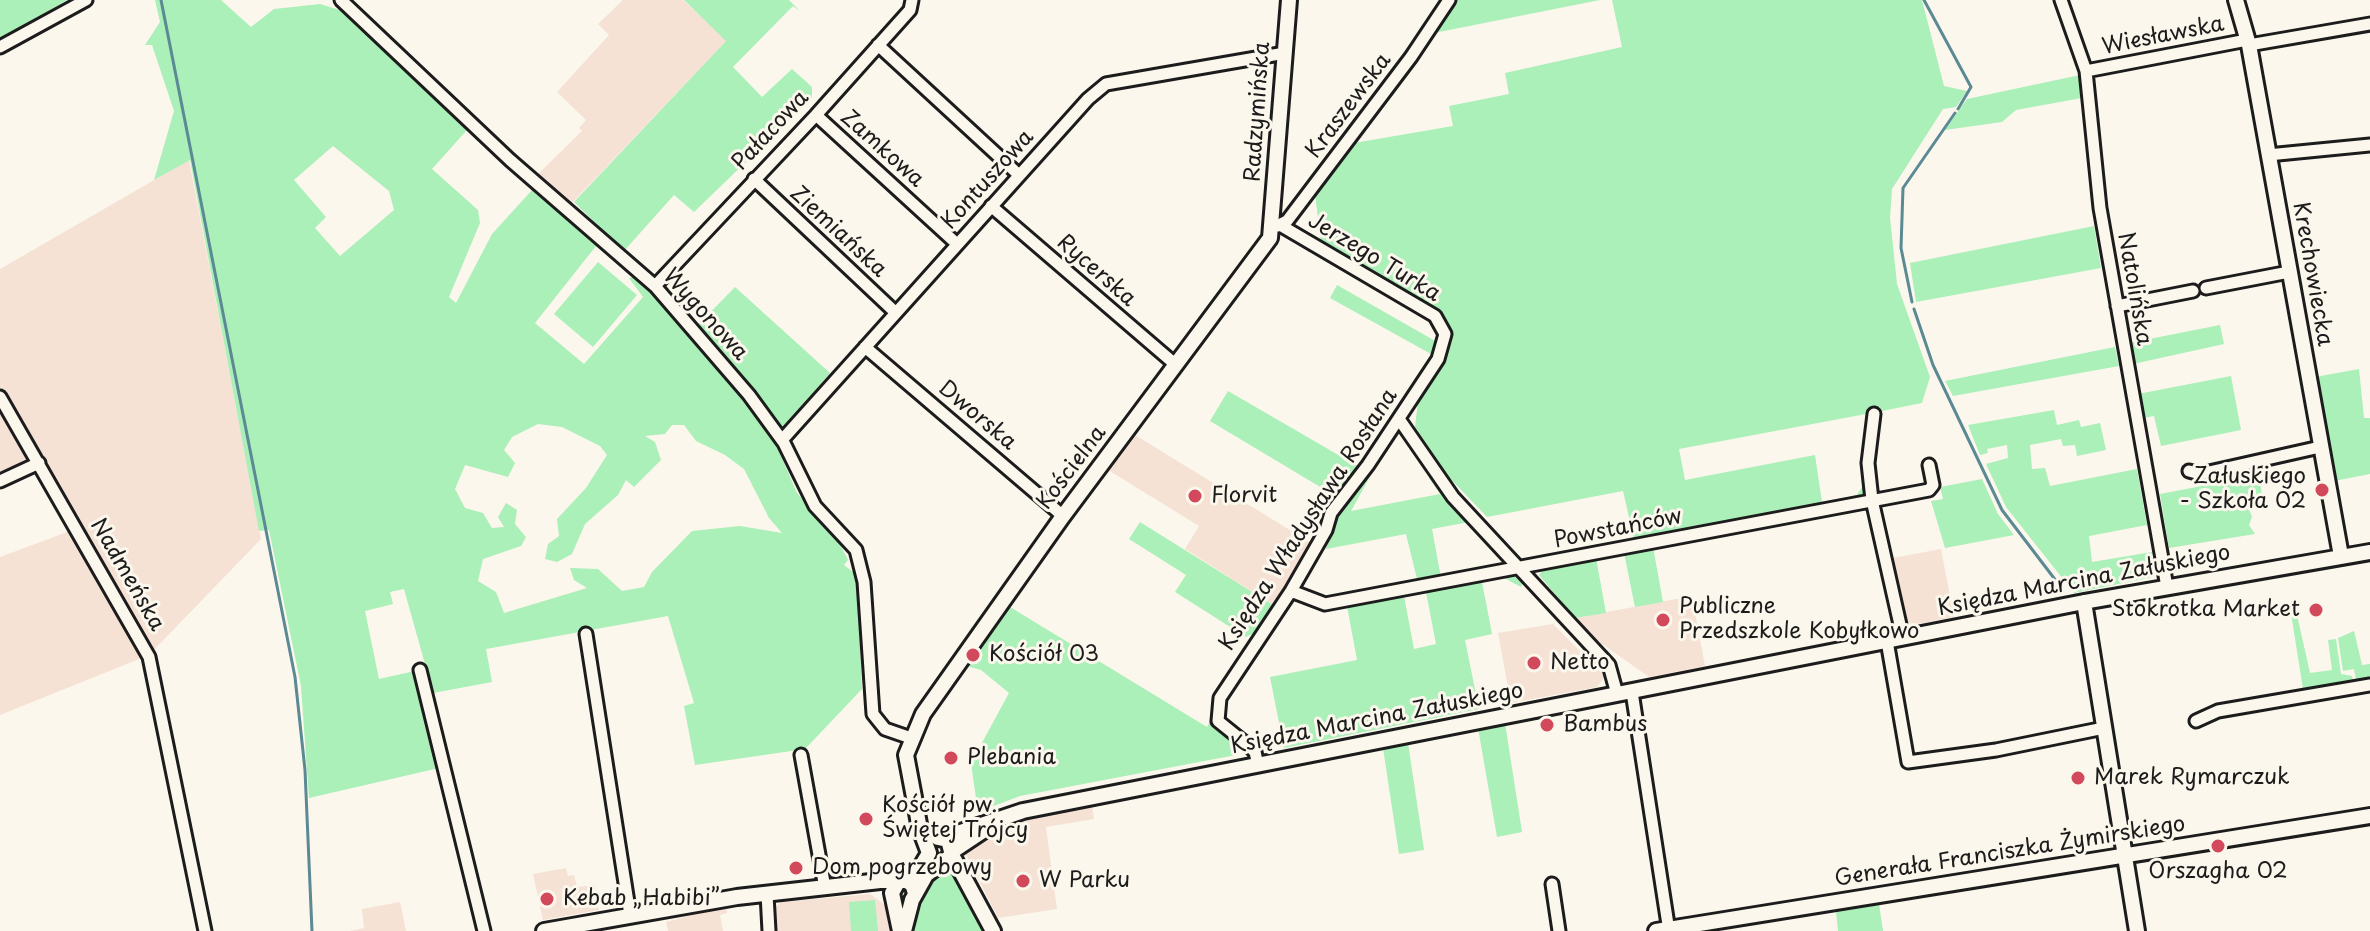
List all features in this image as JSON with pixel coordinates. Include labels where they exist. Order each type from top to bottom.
[{"type":"street","points":[[0,47],[86,0]]},
{"type":"street","name":"Wygonowa","points":[[341,0],[510,160],[655,286],[749,395],[782,440],[815,506],[856,550],[864,582],[871,654],[870,703],[879,724],[905,737]]},
{"type":"street","name":"Pałacowa","points":[[655,286],[816,115],[910,10],[912,0]]},
{"type":"street","name":"Radzymińska","points":[[1276,226],[1289,0]]},
{"type":"street","name":"Kraszewska","points":[[1276,226],[1297,209],[1411,57],[1449,0]]},
{"type":"street","name":"Natolińska","points":[[2061,0],[2086,71],[2092,151],[2167,587]]},
{"type":"street","name":"Krechowiecka","points":[[2236,0],[2248,42],[2341,556]]},
{"type":"street","name":"Wiesławska","points":[[2086,71],[2370,24]]},
{"type":"street","points":[[878,45],[1019,175]]},
{"type":"street","name":"Kontuszowa","points":[[782,440],[1019,175],[1106,84],[1285,53]]},
{"type":"street","name":"Zamkowa","points":[[816,115],[957,244]]},
{"type":"street","points":[[2268,155],[2370,145]]},
{"type":"street","name":"Ziemiańska","points":[[754,179],[896,313]]},
{"type":"street","name":"Rycerska","points":[[991,206],[1176,365]]},
{"type":"street","name":"Jerzego Turka","points":[[1276,226],[1435,316],[1444,329]]},
{"type":"street","name":"Kościelna","points":[[941,855],[920,829],[905,737],[1063,516],[1265,247],[1276,226]]},
{"type":"street","points":[[2206,288],[2289,272]]},
{"type":"street","points":[[2117,306],[2193,291]]},
{"type":"street","name":"Księdza Władysława Rosłana","points":[[1258,765],[1249,746],[1218,721],[1217,703],[1291,591],[1331,513],[1438,359],[1444,329]]},
{"type":"street","name":"Dworska","points":[[865,347],[1063,516]]},
{"type":"street","name":"Nadmeńska","points":[[0,397],[149,657],[205,931]]},
{"type":"street","points":[[1874,414],[1868,463],[1872,500],[1903,638]]},
{"type":"street","points":[[1399,419],[1453,497],[1609,665],[1625,693],[1665,930]]},
{"type":"street","points":[[2189,471],[2195,475],[2320,447]]},
{"type":"street","points":[[0,481],[39,463]]},
{"type":"street","name":"Powstańców","points":[[1291,591],[1325,604],[1929,490],[1933,485],[1929,465]]},
{"type":"street","name":"Księdza Marcina Załuskiego","points":[[941,838],[1007,815],[2084,602],[2370,552]]},
{"type":"street","points":[[2084,602],[2137,931]]},
{"type":"street","points":[[586,634],[630,915]]},
{"type":"street","points":[[1887,641],[1908,762],[1996,750],[2104,728]]},
{"type":"street","points":[[420,670],[484,931]]},
{"type":"street","points":[[2196,721],[2218,711],[2370,685]]},
{"type":"street","points":[[905,737],[928,827],[948,840],[941,855],[965,879],[993,931]]},
{"type":"street","points":[[801,755],[825,888]]},
{"type":"street","name":"Księdza Marcina Załuskiego","points":[[903,892],[919,870],[1007,815]]},
{"type":"street","name":"Generała Franciszka Żymirskiego","points":[[1665,930],[2370,816]]},
{"type":"street","points":[[1552,884],[1559,931]]},
{"type":"street","points":[[544,931],[767,894],[845,886],[903,892],[902,931]]},
{"type":"street","points":[[767,894],[769,931]]},
{"type":"shaded area","points":[[623,0],[683,0],[727,40],[571,204],[537,175],[582,131],[579,128],[586,120],[557,92],[609,35],[598,24]]},
{"type":"shaded area","points":[[189,160],[261,539],[149,655],[0,715],[0,557],[78,528],[38,462],[0,479],[0,269]]},
{"type":"shaded area","points":[[1135,435],[1311,543],[1273,605],[1185,549],[1199,526],[1108,470]]},
{"type":"shaded area","points":[[1941,549],[1954,617],[1913,625],[1905,620],[1893,558]]},
{"type":"shaded area","points":[[1692,596],[1705,666],[1649,677],[1598,641],[1575,618]]},
{"type":"shaded area","points":[[1553,624],[1605,676],[1597,687],[1511,703],[1498,633]]},
{"type":"shaded area","points":[[1092,805],[1094,819],[1046,827],[1057,909],[998,918],[965,853],[1021,820]]},
{"type":"shaded area","points":[[566,868],[568,876],[574,875],[577,887],[595,885],[599,910],[543,920],[533,874]]},
{"type":"shaded area","points":[[870,894],[888,907],[893,931],[777,931],[776,907],[781,902]]},
{"type":"shaded area","points":[[400,902],[406,931],[350,931],[364,928],[362,909]]},
{"type":"shaded area","points":[[726,906],[727,913],[720,915],[723,931],[668,931],[666,922]]},
{"type":"green space","points":[[0,0],[67,0],[0,40]]},
{"type":"green space","points":[[155,0],[221,0],[251,27],[274,9],[320,4],[343,11],[427,89],[467,130],[432,169],[478,210],[480,223],[449,297],[456,303],[492,234],[533,189],[596,246],[535,323],[584,364],[643,297],[629,278],[636,276],[666,309],[698,325],[735,287],[830,373],[782,430],[771,433],[797,493],[835,535],[848,560],[844,565],[857,575],[862,689],[805,749],[695,765],[684,706],[694,703],[668,616],[486,649],[492,682],[433,693],[404,589],[390,592],[393,604],[365,611],[379,679],[415,671],[439,768],[309,798],[301,686],[269,530],[259,531],[190,160],[154,180],[174,111],[152,45],[145,45],[160,22]],"holes":[[[333,146],[389,191],[394,210],[340,256],[315,228],[326,217],[294,180]],[[538,424],[562,427],[600,446],[607,455],[586,488],[557,519],[559,536],[548,544],[545,559],[557,562],[572,554],[585,524],[618,495],[626,480],[634,487],[661,460],[655,442],[645,436],[665,434],[672,425],[684,425],[696,441],[725,455],[744,469],[769,518],[782,533],[740,526],[692,531],[652,572],[644,587],[622,591],[598,569],[570,568],[574,580],[587,588],[504,613],[496,592],[478,581],[483,559],[521,546],[526,537],[515,524],[517,510],[506,503],[498,517],[504,527],[492,528],[483,513],[465,508],[455,489],[465,465],[508,477],[515,463],[504,450],[512,437]]]},
{"type":"green space","points":[[684,0],[789,0],[800,11],[793,6],[733,67],[762,97],[792,69],[812,87],[812,98],[694,212],[674,195],[624,251],[574,202],[726,41]]},
{"type":"green space","points":[[1457,0],[1600,0],[1434,33]]},
{"type":"green space","points":[[1612,0],[1922,0],[1944,86],[1967,91],[1956,107],[1943,109],[1892,189],[1890,218],[1897,284],[1930,377],[1922,403],[1882,411],[1880,407],[1867,410],[1866,414],[1679,449],[1685,480],[1815,455],[1822,502],[1857,495],[1862,487],[1864,470],[1866,492],[1861,498],[1638,542],[1634,539],[1623,491],[1487,517],[1444,472],[1415,427],[1418,401],[1442,367],[1450,347],[1449,325],[1442,312],[1321,243],[1315,194],[1354,143],[1453,126],[1449,106],[1509,94],[1505,73],[1622,47]]},
{"type":"green space","points":[[2080,75],[2082,98],[2016,110],[2002,122],[1945,130],[1967,99]]},
{"type":"green space","points":[[2094,226],[2101,268],[1916,302],[1910,263]]},
{"type":"green space","points":[[598,262],[637,295],[593,347],[554,314]]},
{"type":"green space","points":[[1337,285],[1437,342],[1431,354],[1330,298]]},
{"type":"green space","points":[[2220,325],[2224,344],[2133,364],[2129,343]]},
{"type":"green space","points":[[2115,347],[2119,366],[1953,396],[1945,381]]},
{"type":"green space","points":[[2359,369],[2364,418],[2370,418],[2370,474],[2334,481],[2315,377]]},
{"type":"green space","points":[[2231,376],[2241,430],[2161,446],[2154,416],[2143,418],[2138,394]]},
{"type":"green space","points":[[1228,391],[1359,467],[1337,497],[1210,421]]},
{"type":"green space","points":[[2054,410],[2057,425],[2079,420],[2081,427],[2100,423],[2106,450],[2077,456],[2075,445],[2063,446],[2061,439],[2030,445],[2032,469],[2045,468],[2050,486],[2137,469],[2147,525],[2089,536],[2092,562],[2152,552],[2156,571],[2153,577],[2074,593],[2006,507],[1986,464],[2008,458],[2007,445],[1987,449],[1988,453],[1980,455],[1968,425]]},
{"type":"green space","points":[[1372,473],[1351,511],[1440,494],[1429,478],[1432,478],[1469,522],[1432,529],[1441,578],[1417,579],[1406,534],[1326,549],[1335,515]]},
{"type":"green space","points":[[2259,475],[2263,503],[2242,507],[2249,509],[2252,517],[2249,525],[2255,534],[2169,548],[2160,494]]},
{"type":"green space","points":[[1982,479],[1998,514],[2014,535],[1945,548],[1931,501],[1943,499],[1940,487]]},
{"type":"green space","points":[[1140,522],[1273,605],[1254,633],[1246,637],[1175,592],[1186,575],[1129,539]]},
{"type":"green space","points":[[1653,547],[1663,602],[1635,607],[1624,553]]},
{"type":"green space","points":[[1596,558],[1606,613],[1575,618],[1539,575],[1543,570]]},
{"type":"green space","points":[[1510,574],[1523,582],[1521,587],[1504,578],[1482,582],[1492,634],[1465,640],[1479,709],[1284,748],[1270,677],[1357,660],[1347,606],[1404,596],[1414,649],[1436,644],[1426,592]]},
{"type":"green space","points":[[2295,606],[2310,673],[2332,670],[2328,640],[2336,639],[2341,674],[2352,676],[2353,681],[2303,689],[2290,607]]},
{"type":"green space","points":[[1010,607],[1207,727],[1211,719],[1214,727],[1241,748],[1236,755],[1020,796],[978,812],[971,763],[1009,693],[981,670],[967,666]]},
{"type":"green space","points":[[2354,631],[2362,665],[2370,664],[2370,678],[2356,680],[2354,669],[2343,671],[2338,638]]},
{"type":"green space","points":[[1505,723],[1522,832],[1497,837],[1478,728]]},
{"type":"green space","points":[[1408,743],[1424,850],[1399,854],[1383,748]]},
{"type":"green space","points":[[948,867],[956,875],[986,931],[908,931],[924,883]]},
{"type":"green space","points":[[875,900],[878,931],[851,931],[849,902]]},
{"type":"green space","points":[[1879,904],[1883,931],[1838,931],[1836,911]]},
{"type":"waterway","points":[[161,0],[295,677],[305,770],[312,931]]},
{"type":"waterway","points":[[1924,0],[1971,87],[1958,109]]},
{"type":"waterway","points":[[1912,302],[1901,248],[1903,188],[1955,113]]},
{"type":"waterway","points":[[1914,309],[1933,365],[2002,510],[2060,586]]},
{"type":"place","name":"Załuskiego - Szkoła 02","points":[[2322,490]]},
{"type":"place","name":"Florvit","points":[[1195,496]]},
{"type":"place","name":"Stokrotka Market","points":[[2316,610]]},
{"type":"place","name":"Publiczne Przedszkole Kobyłkowo","points":[[1663,620]]},
{"type":"place","name":"Kościół 03","points":[[973,655]]},
{"type":"place","name":"Netto","points":[[1534,663]]},
{"type":"place","name":"Bambus","points":[[1547,725]]},
{"type":"place","name":"Plebania","points":[[951,758]]},
{"type":"place","name":"Marek Rymarczuk","points":[[2078,778]]},
{"type":"place","name":"Kościół pw. Świętej Trójcy","points":[[866,819]]},
{"type":"place","name":"Orszagha 02","points":[[2218,846]]},
{"type":"place","name":"Dom pogrzebowy","points":[[796,868]]},
{"type":"place","name":"W Parku","points":[[1023,881]]},
{"type":"place","name":"Kebab „Habibi”","points":[[547,899]]}]
